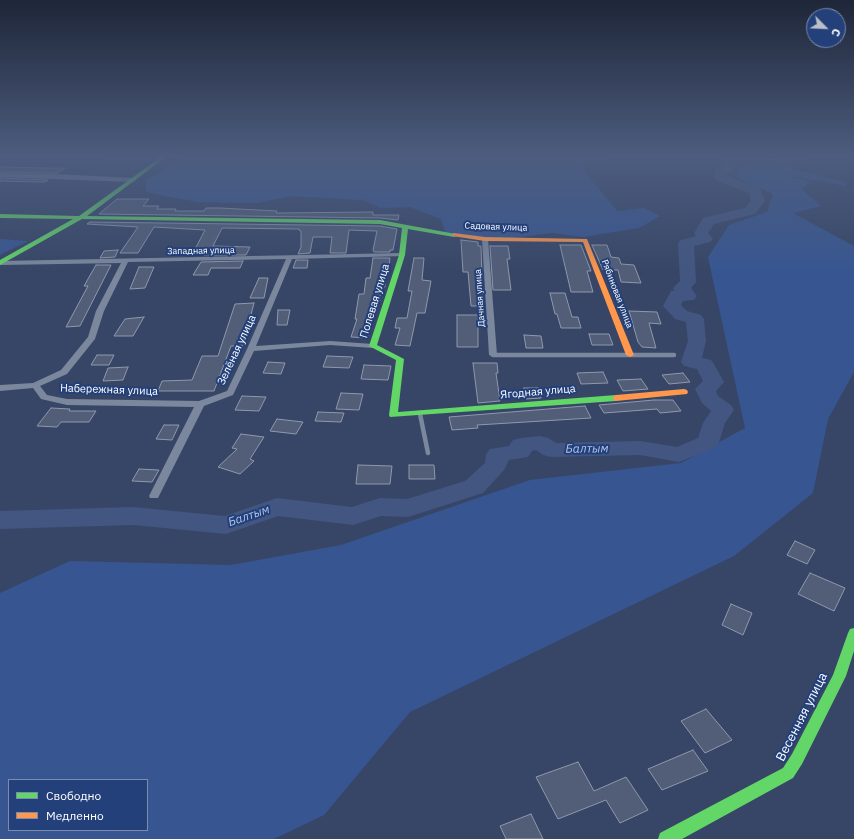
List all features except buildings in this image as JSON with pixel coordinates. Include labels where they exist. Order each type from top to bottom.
[{"type":"street","points":[[0,263],[81,217],[110,196]]},
{"type":"street","name":"Садовая улица","points":[[0,216],[380,222],[485,239],[585,240]]},
{"type":"street","name":"Полевая улица","points":[[393,415],[400,360],[373,346],[402,255],[405,226]]},
{"type":"street","name":"Дачная улица","points":[[485,239],[493,355]]},
{"type":"street","name":"Рябиновая улица","points":[[585,240],[630,355]]},
{"type":"street","name":"Западная улица","points":[[0,263],[289,259],[402,255]]},
{"type":"street","name":"Зелёная улица","points":[[200,404],[230,393],[252,349],[289,259]]},
{"type":"street","points":[[0,388],[35,385],[64,372],[92,337],[100,311],[125,262]]},
{"type":"street","points":[[252,349],[330,343],[373,346]]},
{"type":"street","name":"Набережная улица","points":[[35,385],[44,397],[67,402],[200,404]]},
{"type":"street","name":"Ягодная улица","points":[[393,415],[684,392]]},
{"type":"street","points":[[154,496],[200,404]]},
{"type":"street","name":"Весенняя улица","points":[[666,839],[788,773],[798,759],[838,676],[854,633]]},
{"type":"lane","points":[[493,355],[674,355]]},
{"type":"lane","points":[[420,414],[428,453]]},
{"type":"shaded area","points":[[167,196],[289,196],[257,203],[197,202]]},
{"type":"shaded area","points":[[293,196],[605,196],[617,211],[644,208],[660,216],[639,228],[583,237],[552,233],[497,240],[446,234],[441,219],[410,207],[381,208],[363,200]]},
{"type":"shaded area","points":[[772,196],[810,196],[821,206],[793,213],[854,246],[854,372],[828,419],[813,493],[734,556],[410,712],[324,815],[274,839],[0,839],[0,593],[70,561],[231,565],[341,545],[530,480],[681,463],[745,428],[708,257],[729,225],[767,212]]},
{"type":"shaded area","points":[[0,239],[28,241],[0,255]]},
{"type":"waterway","name":"Балтым","points":[[0,520],[133,516],[226,525],[277,507],[353,516],[380,507],[408,508],[474,487],[496,465],[498,454],[520,452],[521,445],[540,443],[551,450],[640,448],[679,455],[708,442],[714,423],[723,410],[709,399],[705,389],[714,382],[704,364],[691,362],[697,341],[695,319],[681,315],[672,306],[677,295],[688,296],[681,288],[688,282],[686,243],[705,239],[701,233],[708,221],[750,211],[758,201],[757,196]]},
{"type":"traffic: fast","points":[[0,263],[81,217],[110,196]]},
{"type":"traffic: fast","points":[[0,216],[380,222],[454,235]]},
{"type":"traffic: fast","points":[[405,226],[402,255],[373,346],[400,359],[393,415],[616,398]]},
{"type":"traffic: fast","points":[[666,839],[788,773],[797,759],[839,676],[854,633]]},
{"type":"traffic: slow","points":[[454,235],[485,239],[585,240],[630,355]]},
{"type":"traffic: slow","points":[[616,398],[684,392]]}]
